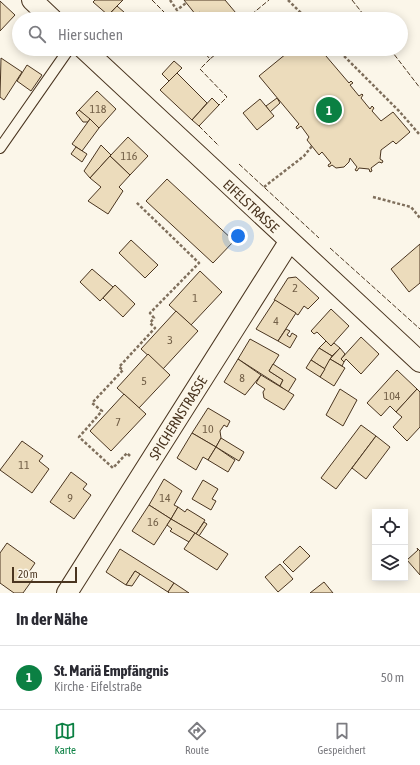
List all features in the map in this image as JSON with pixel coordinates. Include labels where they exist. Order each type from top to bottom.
[{"type":"street","points":[[32,0],[45,12]]},
{"type":"street","name":"EIFELSTRASSE","points":[[91,56],[246,202],[420,362]]},
{"type":"street","name":"SPICHERNSTRASSE","points":[[67,593],[289,242]]},
{"type":"lane","points":[[0,148],[64,56]]},
{"type":"path","points":[[170,0],[178,10],[186,3]]},
{"type":"path","points":[[288,0],[300,12]]},
{"type":"path","points":[[344,56],[399,111],[420,135]]},
{"type":"path","points":[[246,202],[304,156],[312,146]]},
{"type":"path","points":[[373,197],[411,208],[420,218]]},
{"type":"path","points":[[136,202],[199,263],[150,313],[154,318],[150,323],[155,328],[120,367],[123,370],[92,403],[102,411],[79,436],[113,468],[127,453],[146,469]]},
{"type":"building","points":[[95,0],[123,0],[111,12],[105,12],[93,2]]},
{"type":"building","points":[[184,0],[225,0],[235,12],[200,12],[194,12]]},
{"type":"building","points":[[0,1],[12,12],[12,18],[0,31]]},
{"type":"building","points":[[117,6],[124,12],[111,12]]},
{"type":"building","points":[[283,56],[326,56],[349,83],[351,81],[353,83],[350,85],[359,96],[362,94],[363,95],[361,98],[370,109],[372,106],[374,108],[372,111],[381,121],[393,112],[410,132],[396,144],[393,141],[381,150],[380,159],[383,161],[382,163],[379,162],[371,168],[372,171],[370,172],[369,169],[359,168],[357,171],[355,170],[357,167],[350,158],[349,162],[344,167],[336,168],[332,165],[329,167],[328,165],[331,163],[322,152],[319,155],[307,140],[309,137],[301,126],[297,129],[296,127],[299,124],[259,76]]},
{"type":"building","points":[[1,58],[22,72],[4,100],[0,97]]},
{"type":"building","points":[[174,61],[182,68],[169,81],[162,74]]},
{"type":"building","points":[[27,65],[42,75],[31,91],[17,81]]},
{"type":"building","points":[[177,73],[207,103],[192,120],[160,90]]},
{"type":"building","points":[[97,91],[116,109],[99,128],[79,110]]},
{"type":"building","points":[[212,98],[219,105],[199,126],[192,120]]},
{"type":"building","points":[[277,98],[280,103],[270,112],[266,106]]},
{"type":"building","points":[[260,99],[274,116],[257,130],[243,113]]},
{"type":"building","points":[[79,110],[90,119],[88,122],[83,122],[76,113]]},
{"type":"building","points":[[90,119],[99,128],[82,151],[72,144]]},
{"type":"building","points":[[128,137],[148,156],[130,175],[110,156]]},
{"type":"building","points":[[101,145],[111,155],[90,178],[84,171]]},
{"type":"building","points":[[76,147],[87,154],[82,162],[71,154]]},
{"type":"building","points":[[110,156],[130,175],[119,187],[123,191],[108,214],[88,201],[101,187],[90,178]]},
{"type":"building","points":[[167,179],[234,241],[213,263],[146,201]]},
{"type":"building","points":[[131,240],[158,265],[145,278],[119,253]]},
{"type":"building","points":[[420,244],[420,283],[409,292],[391,269]]},
{"type":"building","points":[[92,269],[113,287],[100,301],[80,282]]},
{"type":"building","points":[[200,271],[222,292],[191,325],[169,305]]},
{"type":"building","points":[[296,277],[319,298],[308,309],[304,306],[298,315],[274,300],[288,278]]},
{"type":"building","points":[[115,285],[135,304],[123,317],[103,298]]},
{"type":"building","points":[[275,300],[296,313],[278,341],[256,329]]},
{"type":"building","points":[[331,309],[349,326],[331,346],[317,332],[314,334],[311,331]]},
{"type":"building","points":[[176,311],[198,331],[163,369],[141,349]]},
{"type":"building","points":[[286,329],[290,331],[287,335],[290,337],[292,333],[297,336],[290,348],[278,341]]},
{"type":"building","points":[[361,337],[379,354],[361,374],[346,359],[344,362],[341,359]]},
{"type":"building","points":[[250,339],[279,355],[269,371],[283,380],[280,386],[238,359]]},
{"type":"building","points":[[326,341],[331,346],[334,343],[340,348],[332,356],[319,348]]},
{"type":"building","points":[[319,348],[332,356],[325,369],[311,360]]},
{"type":"building","points":[[340,348],[345,354],[341,359],[344,362],[342,366],[330,359]]},
{"type":"building","points":[[148,354],[170,375],[139,408],[117,388]]},
{"type":"building","points":[[238,359],[261,375],[245,395],[224,382]]},
{"type":"building","points":[[330,359],[345,368],[334,386],[320,377]]},
{"type":"building","points":[[311,360],[325,369],[320,377],[306,368]]},
{"type":"building","points":[[273,364],[296,379],[288,392],[280,386],[283,380],[269,371]]},
{"type":"building","points":[[397,370],[417,389],[396,412],[390,406],[381,416],[367,403]]},
{"type":"building","points":[[261,375],[294,395],[284,410],[264,398],[263,392],[265,389],[256,383]]},
{"type":"building","points":[[340,389],[357,400],[343,426],[326,415]]},
{"type":"building","points":[[417,389],[420,392],[420,427],[407,441],[393,427],[402,417],[396,412]]},
{"type":"building","points":[[124,394],[146,414],[111,451],[90,431]]},
{"type":"building","points":[[208,408],[230,421],[227,427],[224,425],[220,431],[221,438],[216,447],[192,433]]},
{"type":"building","points":[[361,425],[376,436],[336,489],[321,478]]},
{"type":"building","points":[[192,433],[216,447],[208,460],[203,457],[196,470],[177,458]]},
{"type":"building","points":[[376,436],[390,447],[366,479],[352,468]]},
{"type":"building","points":[[221,438],[244,452],[239,461],[216,447]]},
{"type":"building","points":[[22,441],[43,456],[39,461],[49,469],[32,493],[0,470]]},
{"type":"building","points":[[216,447],[235,460],[228,472],[208,460]]},
{"type":"building","points":[[71,472],[87,484],[83,489],[91,495],[74,519],[50,502]]},
{"type":"building","points":[[164,479],[182,491],[174,505],[178,507],[171,519],[149,505]]},
{"type":"building","points":[[203,480],[218,489],[212,499],[216,501],[211,510],[192,499]]},
{"type":"building","points":[[149,505],[171,519],[154,545],[132,531]]},
{"type":"building","points":[[178,507],[185,512],[187,509],[205,520],[196,534],[171,519]]},
{"type":"building","points":[[171,519],[195,533],[189,542],[170,531],[172,529],[167,525]]},
{"type":"building","points":[[204,522],[207,524],[199,536],[196,534]]},
{"type":"building","points":[[195,533],[228,554],[217,570],[184,549]]},
{"type":"building","points":[[7,543],[35,563],[27,575],[33,579],[23,593],[14,593],[0,583],[0,553]]},
{"type":"building","points":[[300,546],[310,556],[293,572],[283,562]]},
{"type":"building","points":[[417,548],[420,551],[420,575],[408,561],[408,559],[418,550]]},
{"type":"building","points":[[120,549],[174,583],[168,592],[135,571],[126,585],[106,572]]},
{"type":"building","points":[[280,564],[293,579],[278,592],[265,577]]},
{"type":"building","points":[[135,571],[140,574],[132,586],[126,585]]},
{"type":"building","points":[[324,582],[333,593],[310,593]]},
{"type":"building","points":[[174,583],[189,593],[169,593],[168,592]]},
{"type":"fence","points":[[152,0],[164,12]]},
{"type":"fence","points":[[254,12],[269,0]]},
{"type":"fence","points":[[352,0],[361,12]]},
{"type":"fence","points":[[207,56],[210,59],[214,56]]},
{"type":"fence","points":[[395,56],[420,88]]},
{"type":"fence","points":[[210,59],[200,69],[227,97],[219,105]]},
{"type":"fence","points":[[199,126],[219,146]]},
{"type":"fence","points":[[239,164],[319,238]]},
{"type":"fence","points":[[330,248],[420,329]]},
{"type":"place","name":"St. Mariä Empfängnis","points":[[329,110]]}]
